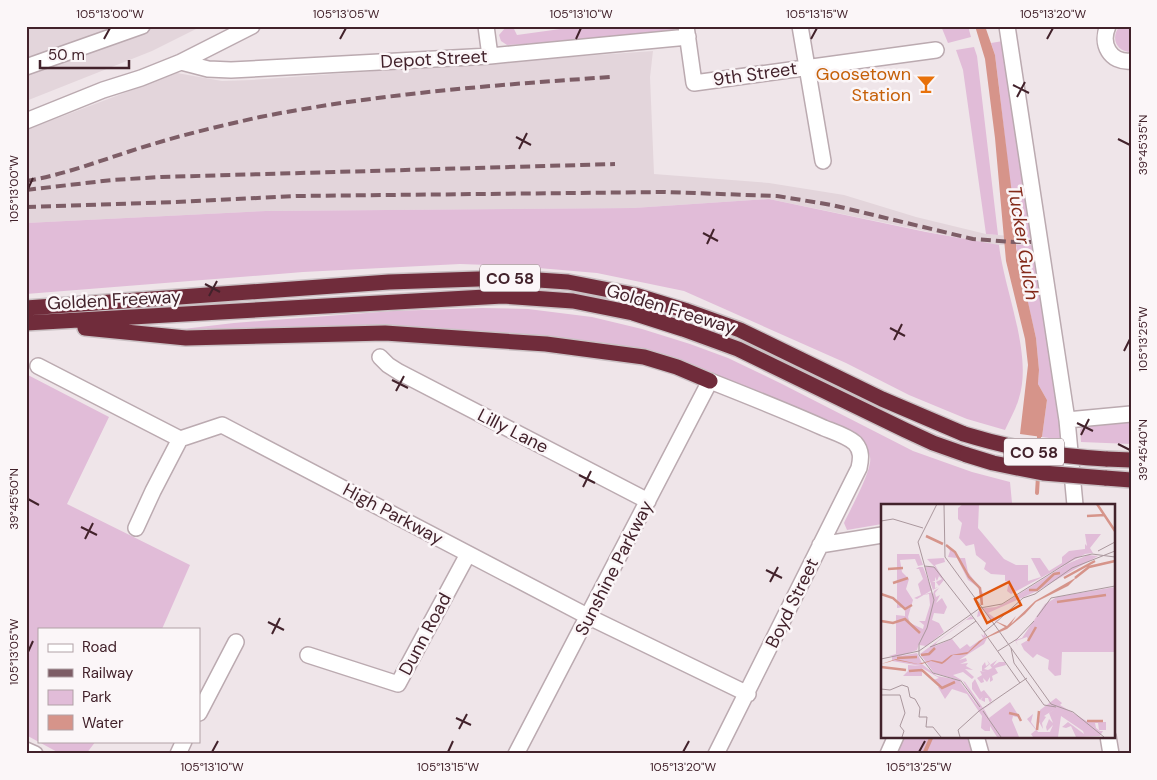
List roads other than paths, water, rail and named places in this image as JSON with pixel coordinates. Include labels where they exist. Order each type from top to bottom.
[{"type":"highway","name":"Golden Freeway","points":[[26,308],[389,282],[508,278],[568,282],[635,295],[740,330],[882,399],[964,434],[995,444],[1039,453],[1131,460]]},
{"type":"highway","name":"Golden Freeway","points":[[29,323],[503,296],[573,302],[633,313],[738,349],[933,443],[967,455],[993,463],[1043,473],[1131,479]]},
{"type":"highway","points":[[29,323],[186,338],[384,334],[546,344],[644,357],[677,367],[710,381]]},
{"type":"street","points":[[26,67],[142,26]]},
{"type":"street","points":[[26,121],[103,90],[141,78],[181,62],[252,26]]},
{"type":"street","points":[[486,26],[490,56]]},
{"type":"street","points":[[800,26],[823,161]]},
{"type":"street","points":[[1007,26],[1066,420],[1074,504]]},
{"type":"street","points":[[1108,26],[1105,34],[1107,49],[1118,60],[1131,61]]},
{"type":"street","name":"Depot Street","points":[[181,62],[208,69],[231,70],[490,56],[687,32]]},
{"type":"street","name":"9th Street","points":[[687,32],[694,82],[936,50]]},
{"type":"street","name":"Lilly Lane","points":[[380,357],[398,372],[648,501]]},
{"type":"street","points":[[38,366],[180,439],[136,528]]},
{"type":"street","name":"Boyd Street","points":[[710,381],[845,437],[854,442],[860,450],[861,459],[859,468],[748,694],[716,754]]},
{"type":"street","name":"Sunshine Parkway","points":[[516,754],[710,381]]},
{"type":"street","points":[[1066,420],[1131,414]]},
{"type":"street","name":"High Parkway","points":[[180,439],[222,425],[588,617],[748,694]]},
{"type":"street","points":[[820,545],[881,535]]},
{"type":"street","name":"Dunn Road","points":[[308,655],[398,684],[468,554]]},
{"type":"street","points":[[200,711],[236,642]]},
{"type":"street","points":[[888,754],[895,738]]},
{"type":"street","points":[[977,738],[981,754]]},
{"type":"street","points":[[1108,738],[1111,754]]},
{"type":"street","points":[[178,754],[184,742]]},
{"type":"street","points":[[26,750],[35,754]]},
{"type":"water","name":"Tucker Gulch","points":[[975,26],[985,26],[995,55],[1016,227],[1016,248],[1036,338],[1039,370],[1038,384],[1047,400],[1042,437],[1020,434],[1028,365],[1025,339],[1006,261],[995,138],[985,59]]},
{"type":"waterway","name":"Tucker Gulch","points":[[1039,433],[1039,449]]},
{"type":"waterway","name":"Tucker Gulch","points":[[1037,493],[1038,476]]},
{"type":"waterway","name":"Tucker Gulch","points":[[924,754],[931,738]]},
{"type":"railway","points":[[26,181],[73,170],[191,133],[304,109],[435,91],[611,77]]},
{"type":"railway","points":[[26,190],[112,180],[161,177],[615,164]]},
{"type":"railway","points":[[26,207],[297,196],[664,192],[777,196],[832,205],[973,239],[1031,242]]},
{"type":"place","name":"Goosetown Station","points":[[926,84]]}]
